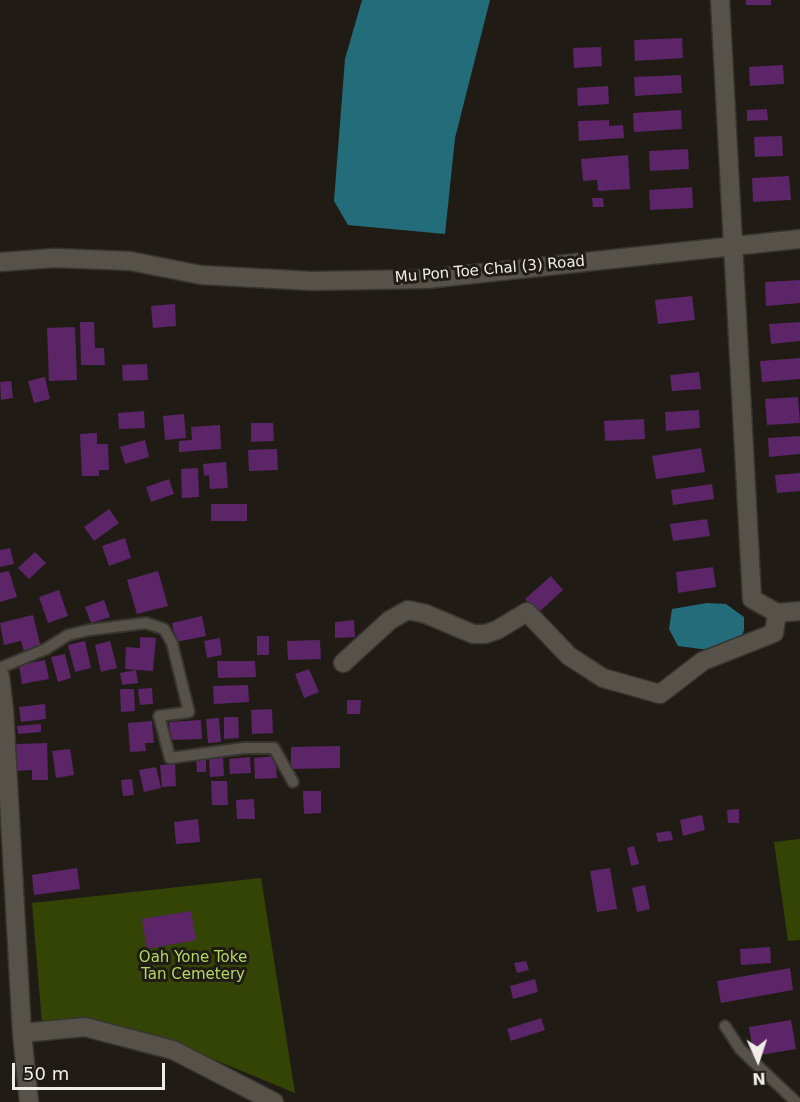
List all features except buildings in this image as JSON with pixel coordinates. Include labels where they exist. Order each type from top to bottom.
[{"type":"street","points":[[720,0],[752,599],[777,613],[800,612]]},
{"type":"street","name":"Mu Pon Toe Chal (3) Road","points":[[0,262],[55,258],[130,261],[201,275],[312,281],[427,279],[734,244],[800,239]]},
{"type":"street","points":[[343,663],[390,620],[408,610],[426,614],[473,634],[485,634],[497,630],[527,612],[569,656],[603,678],[660,694],[703,661],[774,633],[777,613]]},
{"type":"street","points":[[0,676],[4,710],[22,1033],[29,1102]]},
{"type":"street","points":[[22,1033],[85,1027],[173,1050],[274,1102]]},
{"type":"lane","points":[[0,668],[46,649],[68,636],[90,630],[146,623],[164,629],[172,643],[189,712],[159,716],[170,758],[244,748],[274,748],[293,782]]},
{"type":"lane","points":[[725,1026],[740,1049],[796,1102]]},
{"type":"green space","points":[[800,839],[800,940],[788,941],[774,842]]},
{"type":"green space","name":"Oah Yone Toke Tan Cemetery","points":[[261,878],[295,1093],[179,1045],[42,1024],[32,903]]},
{"type":"water","points":[[362,0],[490,0],[455,138],[445,234],[348,225],[334,201],[345,59]]},
{"type":"water","points":[[707,603],[726,604],[744,617],[744,630],[740,641],[709,650],[678,646],[669,629],[672,609]]}]
